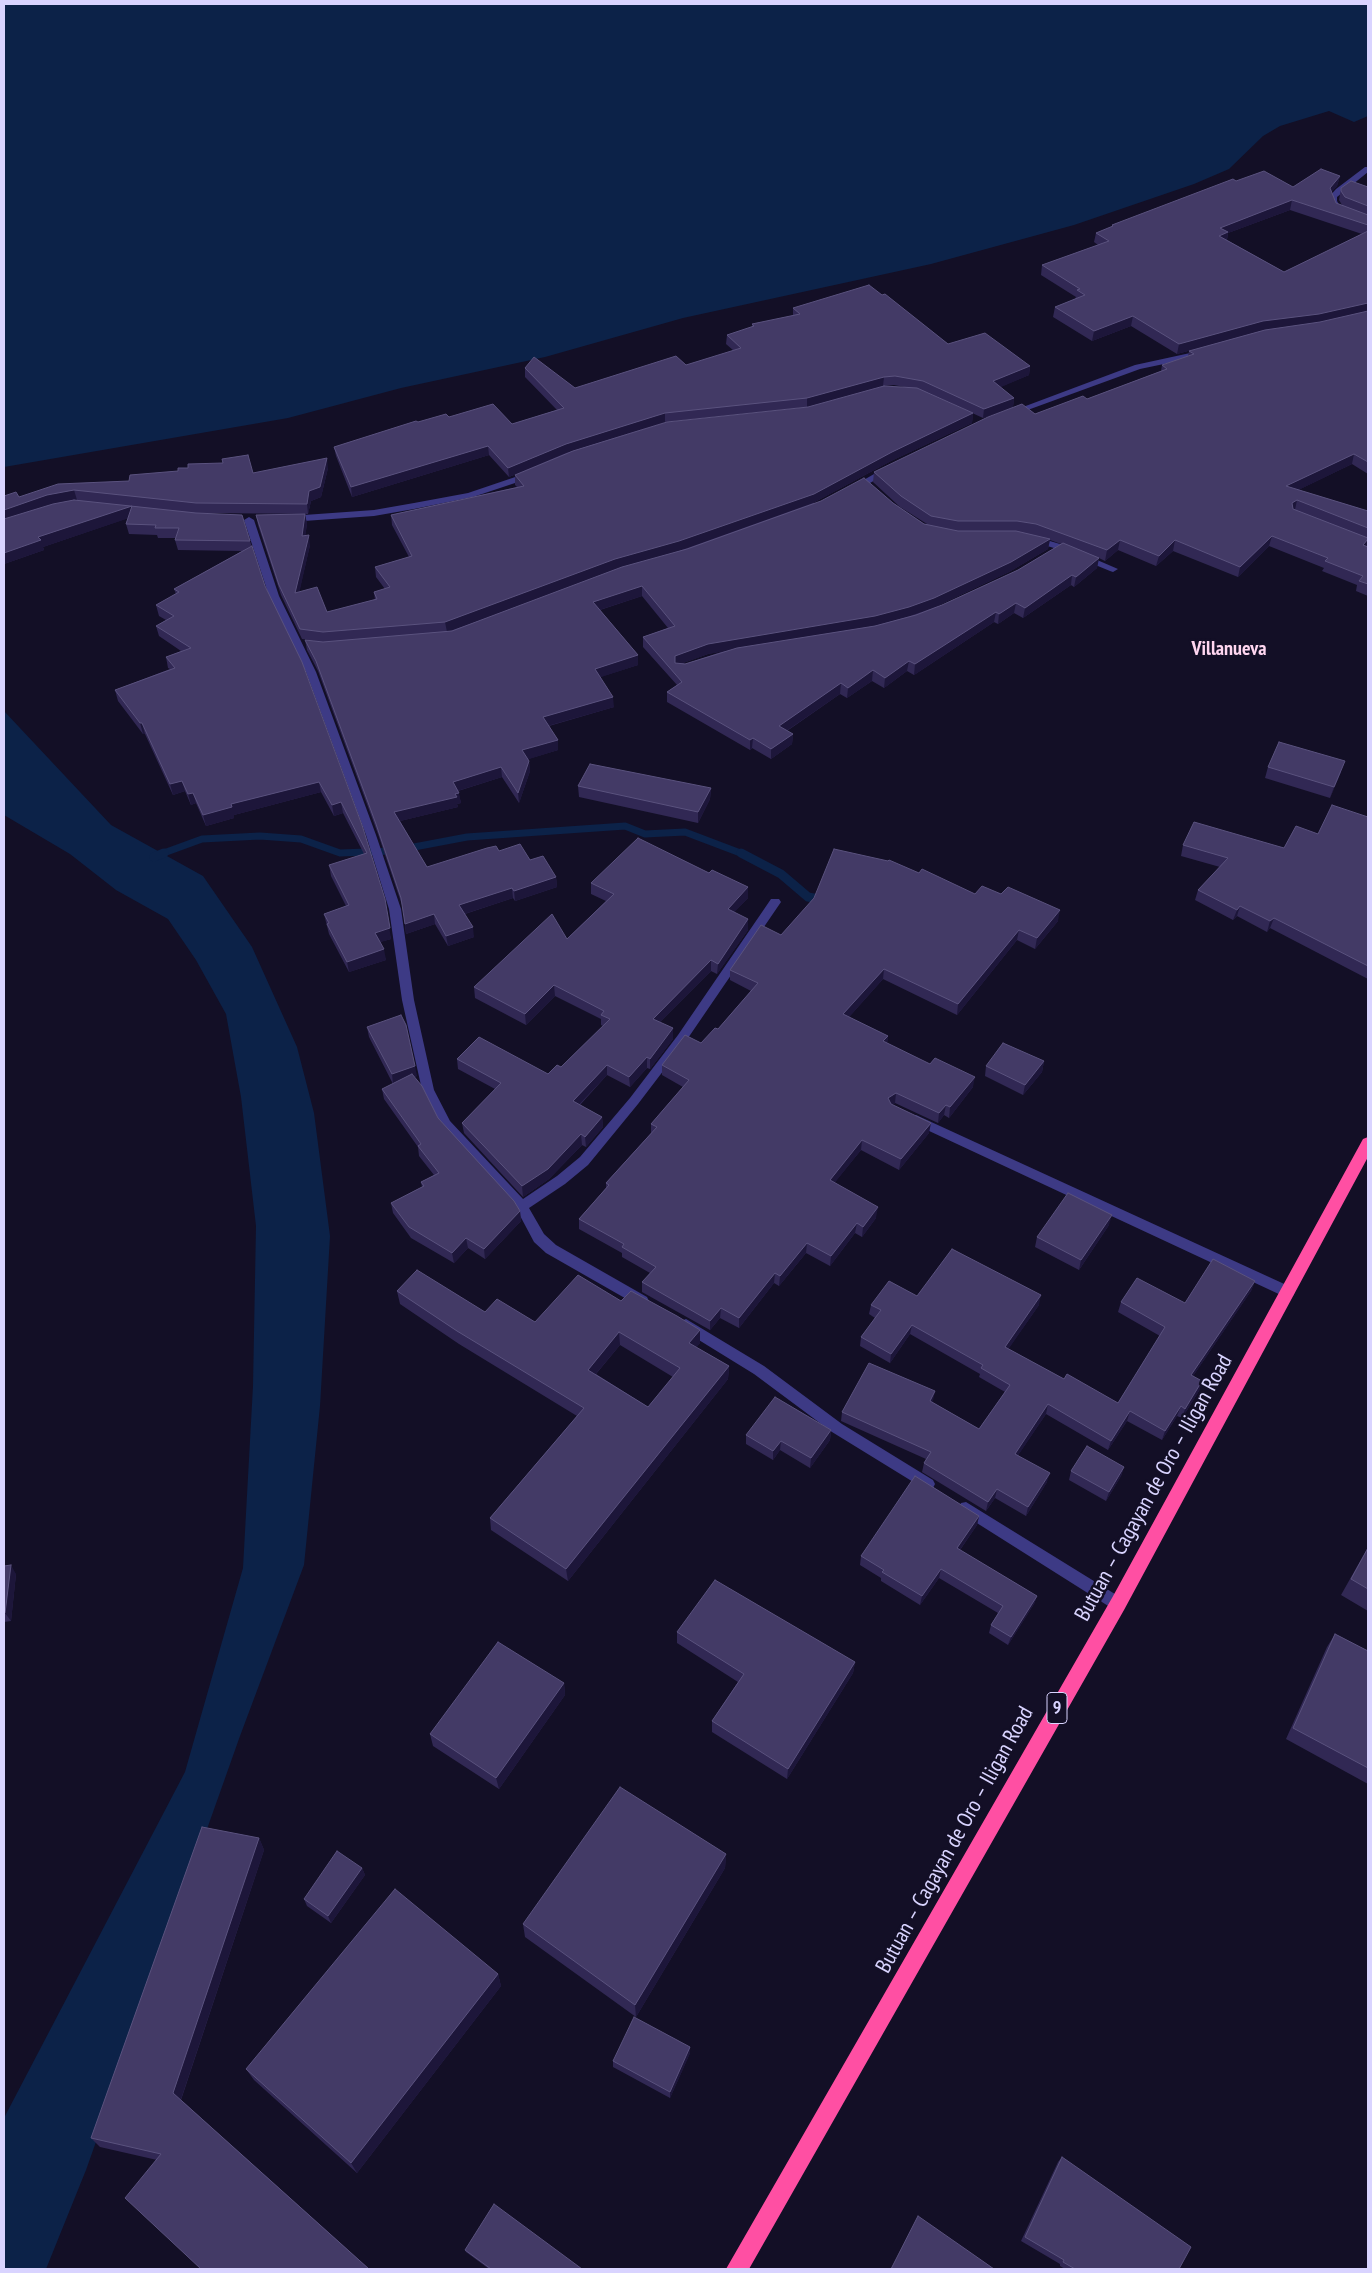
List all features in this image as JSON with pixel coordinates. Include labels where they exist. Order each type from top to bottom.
[{"type":"highway","name":"Butuan – Cagayan de Oro – Iligan Road","points":[[737,2269],[1118,1604],[1368,1143]]},
{"type":"street","points":[[1368,169],[1339,191],[1332,201],[1338,210],[1368,221]]},
{"type":"street","points":[[999,418],[1138,367],[1211,351]]},
{"type":"street","points":[[846,493],[868,486],[894,465]]},
{"type":"street","points":[[278,520],[374,513],[414,506],[470,495],[538,471]]},
{"type":"street","points":[[250,520],[274,596],[304,645],[396,909],[408,1000],[428,1090],[445,1124],[522,1206],[539,1238],[551,1250],[650,1305]]},
{"type":"street","points":[[1024,537],[1112,569]]},
{"type":"street","points":[[522,1206],[561,1180],[584,1161],[682,1038],[775,902]]},
{"type":"street","points":[[903,1114],[1288,1292]]},
{"type":"street","points":[[675,1318],[759,1370],[837,1428],[938,1490]]},
{"type":"street","points":[[954,1501],[1118,1604]]},
{"type":"water","points":[[4,4],[1368,4],[1368,116],[1354,122],[1329,111],[1280,126],[1263,136],[1229,169],[1194,184],[1074,225],[931,264],[683,318],[545,357],[401,388],[288,418],[4,467]]},
{"type":"water","points":[[4,711],[111,825],[203,876],[252,947],[297,1047],[314,1113],[330,1236],[320,1406],[304,1565],[240,1736],[86,2170],[46,2269],[4,2269],[4,2118],[185,1772],[243,1568],[253,1386],[256,1226],[241,1097],[226,1014],[196,960],[168,919],[116,890],[70,854],[4,815]]},
{"type":"building","points":[[1321,169],[1340,176],[1330,188],[1336,203],[1368,215],[1368,225],[1292,200],[1220,228],[1228,232],[1219,236],[1284,272],[1368,231],[1368,303],[1319,314],[1263,321],[1179,344],[1133,316],[1094,331],[1055,307],[1085,295],[1077,290],[1080,289],[1042,265],[1109,241],[1096,233],[1112,225],[1233,179],[1236,181],[1264,171],[1293,187]]},
{"type":"building","points":[[1351,181],[1368,187],[1368,206],[1345,197],[1341,188]]},
{"type":"building","points":[[869,285],[882,295],[885,294],[948,344],[985,333],[1030,366],[993,381],[1014,398],[984,409],[923,381],[895,376],[884,377],[807,398],[665,413],[566,444],[508,468],[488,446],[351,487],[334,447],[416,421],[446,414],[449,417],[493,404],[512,424],[564,408],[525,368],[534,357],[575,388],[676,356],[686,365],[741,348],[727,335],[754,326],[752,324],[800,314],[793,308]]},
{"type":"building","points":[[1368,311],[1368,462],[1354,454],[1286,486],[1368,511],[1368,528],[1297,500],[1292,503],[1293,509],[1368,538],[1363,545],[1368,547],[1368,584],[1359,581],[1363,576],[1325,561],[1328,558],[1272,536],[1240,567],[1175,540],[1159,556],[1120,540],[1107,550],[1036,524],[1017,521],[958,521],[931,516],[901,496],[874,472],[988,417],[1022,404],[1035,414],[1083,396],[1087,399],[1167,369],[1162,365],[1194,354],[1189,351],[1265,330],[1320,322]]},
{"type":"building","points":[[884,386],[917,388],[973,413],[892,452],[814,494],[679,541],[615,559],[445,622],[323,632],[300,629],[279,585],[256,515],[305,514],[302,536],[309,535],[295,593],[317,587],[327,612],[377,599],[374,592],[390,587],[375,567],[412,556],[391,515],[524,486],[515,475],[573,451],[667,422],[808,407]]},
{"type":"building","points":[[248,455],[253,473],[327,458],[320,487],[309,491],[307,504],[196,503],[74,490],[47,495],[4,510],[4,496],[16,492],[19,497],[58,484],[129,481],[130,475],[178,471],[178,468],[188,468],[188,464],[223,463],[222,459]]},
{"type":"building","points":[[864,478],[893,503],[924,524],[958,531],[1016,531],[1050,539],[1011,562],[934,598],[909,607],[875,616],[708,644],[675,656],[675,663],[685,664],[737,648],[875,626],[916,615],[1018,570],[1063,543],[1099,558],[1076,577],[1072,575],[1025,608],[1016,603],[999,614],[996,612],[915,664],[909,661],[885,678],[873,670],[848,688],[841,683],[779,726],[793,734],[771,749],[753,738],[750,740],[667,692],[682,682],[643,637],[675,626],[642,586],[593,602],[638,655],[595,669],[613,697],[543,717],[558,740],[522,750],[529,761],[518,793],[501,767],[453,782],[459,793],[455,794],[457,797],[394,812],[427,867],[487,848],[496,846],[499,851],[520,844],[530,860],[543,856],[556,877],[514,891],[512,888],[459,905],[473,927],[446,936],[434,914],[405,924],[401,898],[376,824],[316,661],[305,640],[323,642],[452,631],[622,567],[687,549],[821,501]]},
{"type":"building","points":[[74,500],[132,506],[38,537],[41,540],[4,553],[4,519],[53,504]]},
{"type":"building","points":[[132,506],[196,513],[242,515],[250,541],[175,540],[179,528],[155,528],[156,525],[126,524]]},
{"type":"building","points":[[252,546],[265,586],[302,662],[362,825],[385,899],[390,928],[375,933],[384,949],[347,962],[327,924],[329,923],[324,914],[349,905],[329,865],[367,853],[341,802],[332,805],[319,782],[231,804],[232,807],[203,815],[193,793],[188,794],[182,781],[170,784],[142,723],[140,723],[115,690],[175,668],[166,657],[191,648],[156,626],[174,616],[156,605],[179,592],[174,589]]},
{"type":"building","points":[[1279,742],[1345,761],[1334,787],[1268,767]]},
{"type":"building","points":[[590,764],[711,788],[698,812],[578,786]]},
{"type":"building","points":[[1332,805],[1368,817],[1368,966],[1274,918],[1270,921],[1240,906],[1237,910],[1198,890],[1228,858],[1183,845],[1194,822],[1284,848],[1296,826],[1318,834]]},
{"type":"building","points":[[638,838],[709,873],[712,870],[748,887],[728,909],[748,919],[718,964],[711,960],[653,1019],[673,1028],[650,1059],[647,1057],[629,1077],[607,1065],[573,1101],[602,1117],[585,1137],[581,1134],[548,1169],[522,1186],[462,1123],[501,1083],[457,1059],[479,1037],[548,1074],[557,1065],[561,1067],[610,1019],[601,1015],[604,1011],[554,985],[525,1014],[474,987],[552,914],[567,939],[614,894],[591,883]]},
{"type":"building","points":[[834,849],[889,860],[919,873],[922,869],[975,894],[982,886],[1001,894],[1008,887],[1060,910],[1037,938],[1019,930],[958,1004],[884,969],[843,1014],[888,1036],[883,1041],[930,1064],[935,1058],[975,1077],[950,1107],[946,1105],[939,1113],[896,1093],[888,1098],[891,1104],[931,1123],[901,1159],[862,1140],[830,1180],[878,1207],[863,1227],[857,1223],[831,1256],[807,1243],[780,1276],[775,1273],[739,1318],[721,1308],[710,1321],[642,1282],[656,1267],[622,1247],[624,1244],[579,1219],[609,1185],[606,1183],[657,1127],[651,1124],[689,1080],[662,1065],[685,1035],[701,1043],[715,1028],[718,1029],[758,983],[730,970],[761,925],[781,935],[814,898]]},
{"type":"building","points":[[401,1015],[406,1025],[415,1066],[392,1074],[367,1027]]},
{"type":"building","points":[[1003,1043],[1044,1061],[1025,1085],[986,1066]]},
{"type":"building","points":[[412,1074],[422,1086],[438,1118],[514,1201],[520,1211],[484,1249],[466,1238],[452,1253],[409,1227],[391,1203],[424,1186],[421,1182],[439,1173],[418,1146],[421,1144],[382,1089]]},
{"type":"building","points":[[1068,1193],[1112,1215],[1081,1260],[1037,1237]]},
{"type":"building","points":[[952,1249],[1041,1295],[1005,1347],[1064,1379],[1067,1374],[1118,1403],[1165,1327],[1121,1302],[1137,1278],[1185,1303],[1213,1259],[1255,1281],[1191,1375],[1202,1381],[1185,1409],[1181,1406],[1165,1431],[1130,1411],[1111,1441],[1048,1404],[1015,1454],[1050,1473],[1028,1507],[997,1489],[988,1502],[924,1463],[931,1452],[842,1412],[869,1363],[935,1391],[930,1401],[979,1429],[1010,1385],[981,1368],[983,1365],[912,1325],[891,1354],[861,1337],[881,1310],[871,1305],[889,1281],[917,1296]]},
{"type":"building","points":[[417,1270],[485,1312],[497,1299],[535,1322],[578,1275],[621,1301],[631,1291],[677,1316],[700,1330],[689,1343],[729,1366],[566,1569],[490,1518],[584,1408],[457,1331],[397,1291]],"holes":[[[619,1332],[680,1368],[648,1407],[588,1370]]]},
{"type":"building","points":[[775,1397],[831,1430],[811,1458],[781,1441],[773,1451],[746,1435]]},
{"type":"building","points":[[1087,1446],[1124,1467],[1109,1492],[1071,1471]]},
{"type":"building","points":[[915,1476],[979,1516],[957,1548],[1037,1596],[1011,1637],[991,1625],[1003,1606],[941,1569],[922,1596],[882,1572],[884,1570],[861,1556]]},
{"type":"building","points":[[1368,1548],[1368,1589],[1351,1579]]},
{"type":"building","points":[[11,1565],[5,1613],[4,1613],[4,1566]]},
{"type":"building","points":[[715,1580],[855,1662],[788,1769],[712,1721],[744,1674],[677,1632]]},
{"type":"building","points":[[1335,1634],[1368,1651],[1368,1768],[1293,1728]]},
{"type":"building","points":[[498,1642],[564,1683],[496,1778],[430,1734]]},
{"type":"building","points":[[620,1787],[726,1854],[635,2005],[523,1924]]},
{"type":"building","points":[[202,1827],[259,1838],[173,2093],[369,2269],[201,2269],[125,2198],[161,2154],[91,2138]]},
{"type":"building","points":[[337,1851],[362,1868],[328,1916],[304,1899]]},
{"type":"building","points":[[395,1889],[498,1974],[351,2163],[246,2069]]},
{"type":"building","points":[[634,2017],[690,2047],[670,2092],[613,2061]]},
{"type":"building","points":[[1062,2157],[1191,2247],[1179,2269],[1075,2269],[1063,2262],[1064,2260],[1025,2237]]},
{"type":"building","points":[[494,2204],[582,2269],[491,2269],[465,2250]]},
{"type":"building","points":[[918,2216],[994,2269],[891,2269]]},
{"type":"waterway","points":[[161,854],[202,839],[260,836],[301,839],[340,853],[393,851],[467,837],[625,826],[645,834],[685,832],[743,854]]},
{"type":"waterway","points":[[154,857],[164,853]]},
{"type":"waterway","points":[[743,854],[781,874],[808,897],[824,900]]},
{"type":"district","name":"Villanueva","points":[[1229,649]]}]
